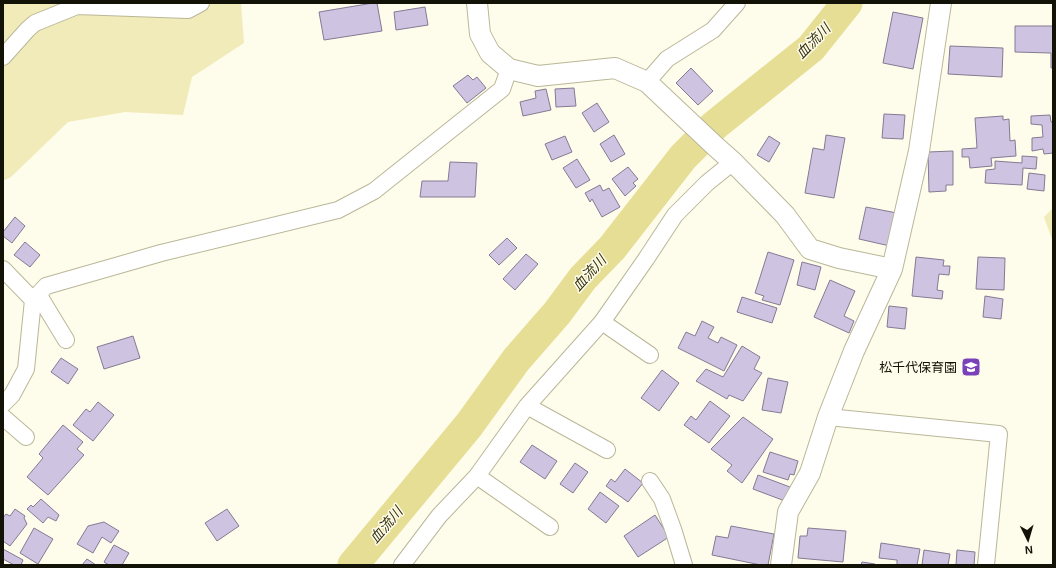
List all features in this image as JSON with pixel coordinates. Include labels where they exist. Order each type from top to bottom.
[{"type":"street","points":[[3,57],[35,23],[76,6],[188,10],[201,3]]},
{"type":"street","points":[[477,3],[480,34],[490,53],[509,69],[538,76],[615,68],[647,82],[733,162],[785,215],[810,249],[839,258],[892,269]]},
{"type":"street","points":[[647,82],[667,59],[713,30],[737,3]]},
{"type":"street","points":[[781,565],[788,512],[810,473],[828,418],[854,351],[892,269],[919,151],[941,3]]},
{"type":"street","points":[[3,404],[12,395],[26,369],[35,297],[46,286],[161,253],[338,210],[374,191],[502,88],[509,69]]},
{"type":"street","points":[[402,565],[439,516],[476,476],[527,406],[602,322],[675,214],[707,183],[733,162]]},
{"type":"street","points":[[3,269],[35,297],[66,340]]},
{"type":"street","points":[[602,322],[650,355]]},
{"type":"street","points":[[527,406],[607,450]]},
{"type":"street","points":[[3,417],[26,438]]},
{"type":"street","points":[[828,418],[999,434],[986,565]]},
{"type":"street","points":[[476,476],[550,527]]},
{"type":"street","points":[[650,481],[662,499],[684,565]]},
{"type":"shaded area","points":[[3,3],[241,3],[244,43],[192,77],[183,115],[125,112],[68,122],[11,177],[3,181]]},
{"type":"shaded area","points":[[1053,208],[1053,242],[1044,217]]},
{"type":"building","points":[[377,3],[382,31],[324,40],[319,12]]},
{"type":"building","points":[[425,7],[428,25],[396,30],[394,12]]},
{"type":"building","points":[[893,12],[923,18],[913,69],[883,63]]},
{"type":"building","points":[[1015,26],[1053,26],[1053,68],[1051,68],[1051,53],[1015,52]]},
{"type":"building","points":[[950,46],[1003,48],[1002,77],[948,74]]},
{"type":"building","points":[[691,68],[713,91],[698,105],[676,83]]},
{"type":"building","points":[[468,75],[473,80],[477,77],[486,88],[467,103],[453,86]]},
{"type":"building","points":[[574,88],[576,106],[556,107],[555,89]]},
{"type":"building","points":[[546,89],[551,110],[523,116],[520,102],[536,98],[535,91]]},
{"type":"building","points":[[597,103],[609,122],[594,132],[582,113]]},
{"type":"building","points":[[884,114],[905,115],[903,139],[882,138]]},
{"type":"building","points":[[1050,115],[1051,122],[1053,122],[1053,153],[1044,154],[1043,149],[1032,151],[1032,138],[1043,137],[1042,125],[1031,124],[1031,116]]},
{"type":"building","points":[[1003,116],[1003,120],[1009,119],[1010,141],[1015,140],[1016,156],[991,158],[992,166],[970,168],[969,157],[962,157],[962,149],[977,148],[975,118]]},
{"type":"building","points":[[614,135],[625,154],[611,162],[600,144]]},
{"type":"building","points":[[826,135],[845,138],[834,198],[805,193],[813,148],[824,150]]},
{"type":"building","points":[[565,136],[572,152],[552,160],[545,144]]},
{"type":"building","points":[[769,136],[780,143],[769,162],[757,155]]},
{"type":"building","points":[[953,151],[953,185],[946,185],[946,191],[929,192],[928,152]]},
{"type":"building","points":[[1022,156],[1037,157],[1036,169],[1023,168],[1022,185],[985,183],[986,170],[995,169],[995,161],[1022,163]]},
{"type":"building","points":[[577,159],[590,180],[576,188],[563,168]]},
{"type":"building","points":[[450,162],[477,163],[475,197],[420,197],[422,181],[448,181]]},
{"type":"building","points":[[628,167],[638,179],[633,183],[636,186],[625,196],[612,179]]},
{"type":"building","points":[[1029,173],[1045,175],[1044,191],[1027,189]]},
{"type":"building","points":[[600,185],[603,191],[609,188],[620,207],[602,217],[592,199],[590,202],[585,193]]},
{"type":"building","points":[[866,207],[897,213],[890,246],[859,239]]},
{"type":"building","points":[[15,217],[25,226],[12,243],[3,236],[3,232]]},
{"type":"building","points":[[507,238],[517,248],[499,265],[489,255]]},
{"type":"building","points":[[25,242],[40,255],[30,267],[14,255]]},
{"type":"building","points":[[768,252],[794,260],[780,305],[762,300],[764,296],[755,293]]},
{"type":"building","points":[[526,254],[538,264],[515,290],[503,279]]},
{"type":"building","points":[[916,257],[944,260],[943,266],[950,266],[949,275],[939,274],[937,290],[943,291],[942,299],[912,296]]},
{"type":"building","points":[[978,257],[1005,258],[1004,290],[976,289]]},
{"type":"building","points":[[802,262],[821,267],[815,290],[797,285]]},
{"type":"building","points":[[830,280],[855,291],[844,316],[854,321],[849,333],[814,317]]},
{"type":"building","points":[[985,296],[1003,299],[1001,319],[983,317]]},
{"type":"building","points":[[742,297],[777,308],[772,323],[737,312]]},
{"type":"building","points":[[889,306],[907,308],[905,329],[887,327]]},
{"type":"building","points":[[702,321],[714,327],[708,338],[718,343],[721,337],[737,345],[724,371],[678,348],[686,332],[695,336]]},
{"type":"building","points":[[133,336],[140,358],[104,369],[97,347]]},
{"type":"building","points":[[742,346],[760,357],[754,369],[762,373],[743,401],[729,395],[727,399],[696,381],[706,369],[723,377]]},
{"type":"building","points":[[61,358],[78,369],[68,384],[51,372]]},
{"type":"building","points":[[662,370],[679,383],[659,411],[641,398]]},
{"type":"building","points":[[768,378],[788,382],[781,413],[762,410]]},
{"type":"building","points":[[710,401],[730,416],[709,443],[684,425],[691,416],[696,420]]},
{"type":"building","points":[[98,402],[114,415],[93,441],[73,425],[86,409],[90,412]]},
{"type":"building","points":[[743,417],[773,439],[742,483],[727,471],[732,465],[711,449]]},
{"type":"building","points":[[63,425],[83,442],[77,449],[84,455],[48,495],[27,477],[43,458],[39,454]]},
{"type":"building","points":[[532,445],[557,461],[545,479],[520,462]]},
{"type":"building","points":[[770,452],[798,461],[794,475],[790,474],[788,480],[763,472]]},
{"type":"building","points":[[575,463],[588,472],[573,493],[560,484]]},
{"type":"building","points":[[625,469],[643,483],[628,502],[606,486],[611,479],[615,482]]},
{"type":"building","points":[[758,475],[790,487],[785,501],[753,489]]},
{"type":"building","points":[[600,492],[619,506],[606,523],[588,509]]},
{"type":"building","points":[[41,499],[59,515],[56,521],[48,517],[43,523],[27,509],[31,505],[33,507]]},
{"type":"building","points":[[15,509],[25,516],[24,518],[27,524],[10,546],[3,541],[3,518],[6,514],[10,516]]},
{"type":"building","points":[[227,509],[239,526],[217,541],[205,523]]},
{"type":"building","points":[[655,515],[669,537],[638,557],[624,536]]},
{"type":"building","points":[[104,522],[119,531],[111,543],[102,537],[93,553],[77,544],[88,526]]},
{"type":"building","points":[[731,526],[774,534],[768,565],[761,565],[712,555],[716,536],[728,538]]},
{"type":"building","points":[[34,528],[53,539],[38,564],[20,553]]},
{"type":"building","points":[[808,528],[846,531],[843,562],[798,558],[800,536],[807,536]]},
{"type":"building","points":[[881,543],[920,549],[917,565],[897,565],[897,560],[879,558]]},
{"type":"building","points":[[114,545],[129,553],[122,565],[109,565],[104,562]]},
{"type":"building","points":[[3,549],[23,560],[21,565],[14,565],[3,559]]},
{"type":"building","points":[[924,550],[950,554],[948,565],[922,565]]},
{"type":"building","points":[[957,550],[975,552],[974,565],[956,565]]},
{"type":"building","points":[[87,559],[96,565],[82,565]]},
{"type":"building","points":[[862,562],[875,564],[875,565],[861,565]]},
{"type":"waterway","name":"血流川","points":[[353,565],[469,425],[516,360],[557,313],[583,278],[612,248],[683,157],[715,125],[811,48],[847,3]]},
{"type":"place","name":"松千代保育園","points":[[971,367]]}]
